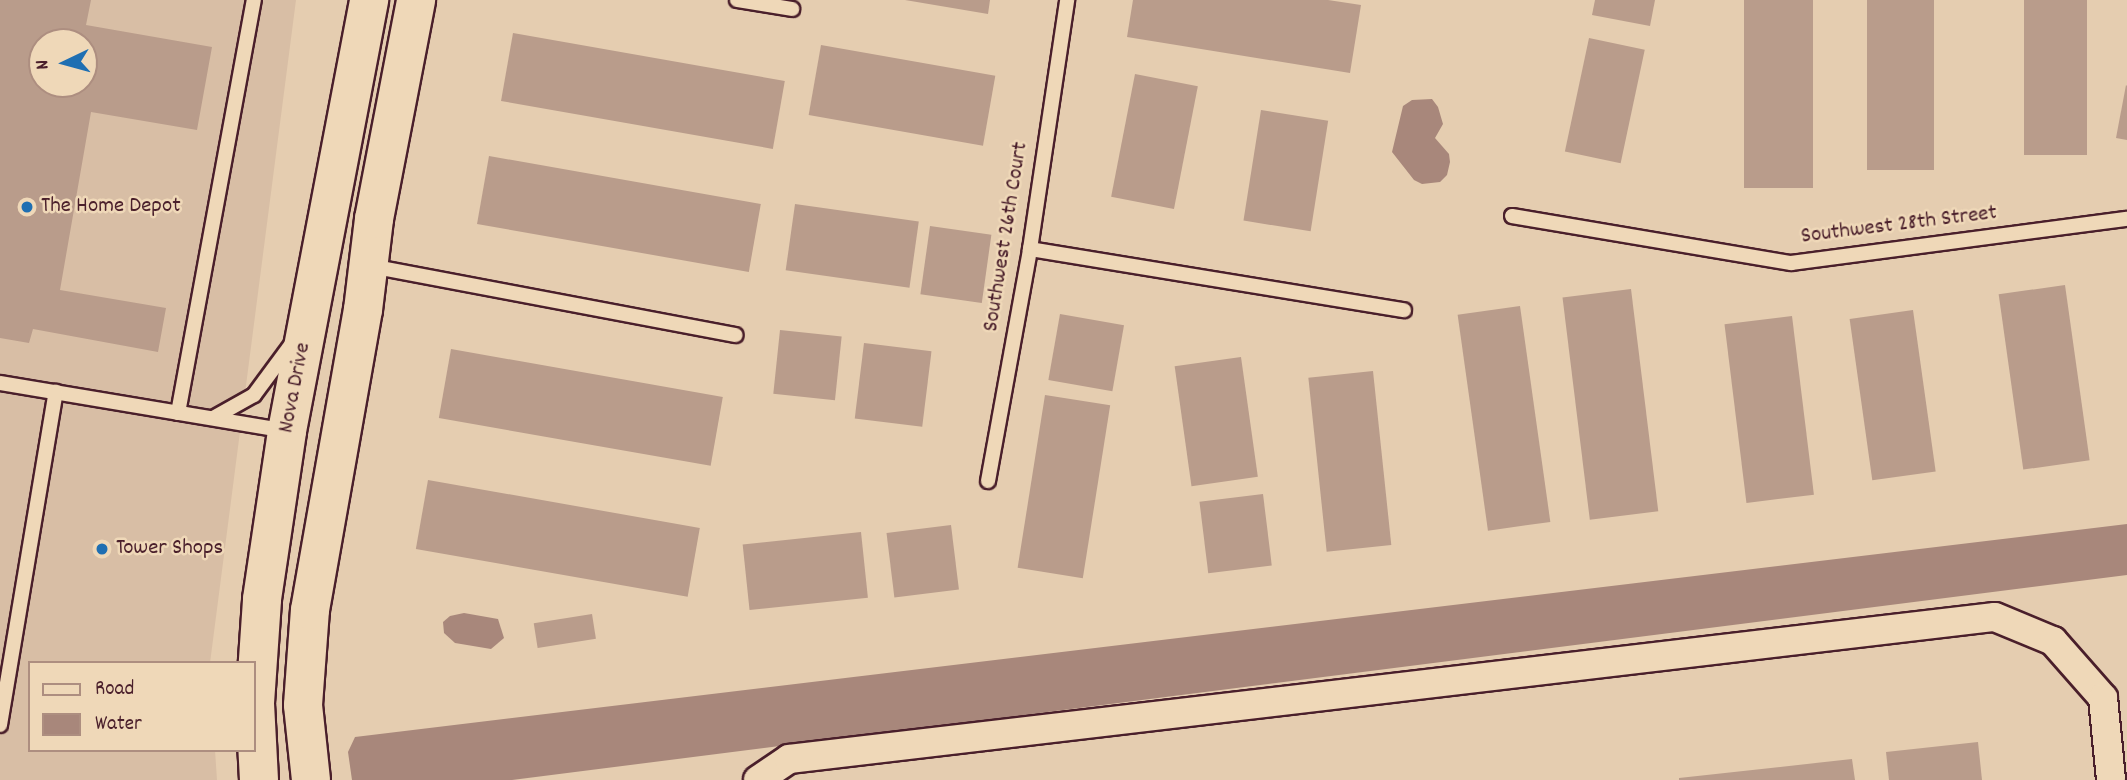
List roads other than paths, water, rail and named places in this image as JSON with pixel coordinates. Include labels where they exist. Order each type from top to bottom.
[{"type":"street","name":"Nova Drive","points":[[256,688],[262,599],[287,431],[322,260],[369,0]]},
{"type":"street","points":[[310,610],[416,0]]},
{"type":"street","points":[[322,260],[368,266]]},
{"type":"street","points":[[287,431],[308,495],[310,610],[303,705],[311,780]]},
{"type":"street","points":[[758,780],[789,759],[1995,617],[2053,641],[2103,698],[2111,780]]},
{"type":"street","name":"Nova Drive","points":[[256,722],[259,780]]},
{"type":"lane","points":[[178,412],[254,0]]},
{"type":"lane","points":[[737,0],[792,9]]},
{"type":"lane","name":"Southwest 26th Court","points":[[988,481],[1030,249],[1067,0]]},
{"type":"lane","name":"Southwest 28th Street","points":[[1512,216],[1791,264],[2127,219]]},
{"type":"lane","points":[[1030,249],[1404,310]]},
{"type":"lane","points":[[368,266],[736,335]]},
{"type":"lane","points":[[213,418],[254,395],[310,318]]},
{"type":"lane","points":[[0,383],[287,431]]},
{"type":"lane","points":[[0,725],[57,392]]},
{"type":"water","points":[[1432,99],[1438,107],[1443,124],[1435,138],[1449,154],[1450,162],[1447,175],[1440,182],[1422,184],[1414,180],[1392,152],[1403,106],[1412,100]]},
{"type":"water","points":[[2127,524],[2127,575],[512,780],[352,780],[348,752],[355,737]]},
{"type":"water","points":[[464,613],[498,619],[504,638],[491,649],[455,643],[444,633],[443,622],[450,616]]},
{"type":"place","name":"The Home Depot","points":[[27,207]]},
{"type":"place","name":"Tower Shops","points":[[102,549]]}]
